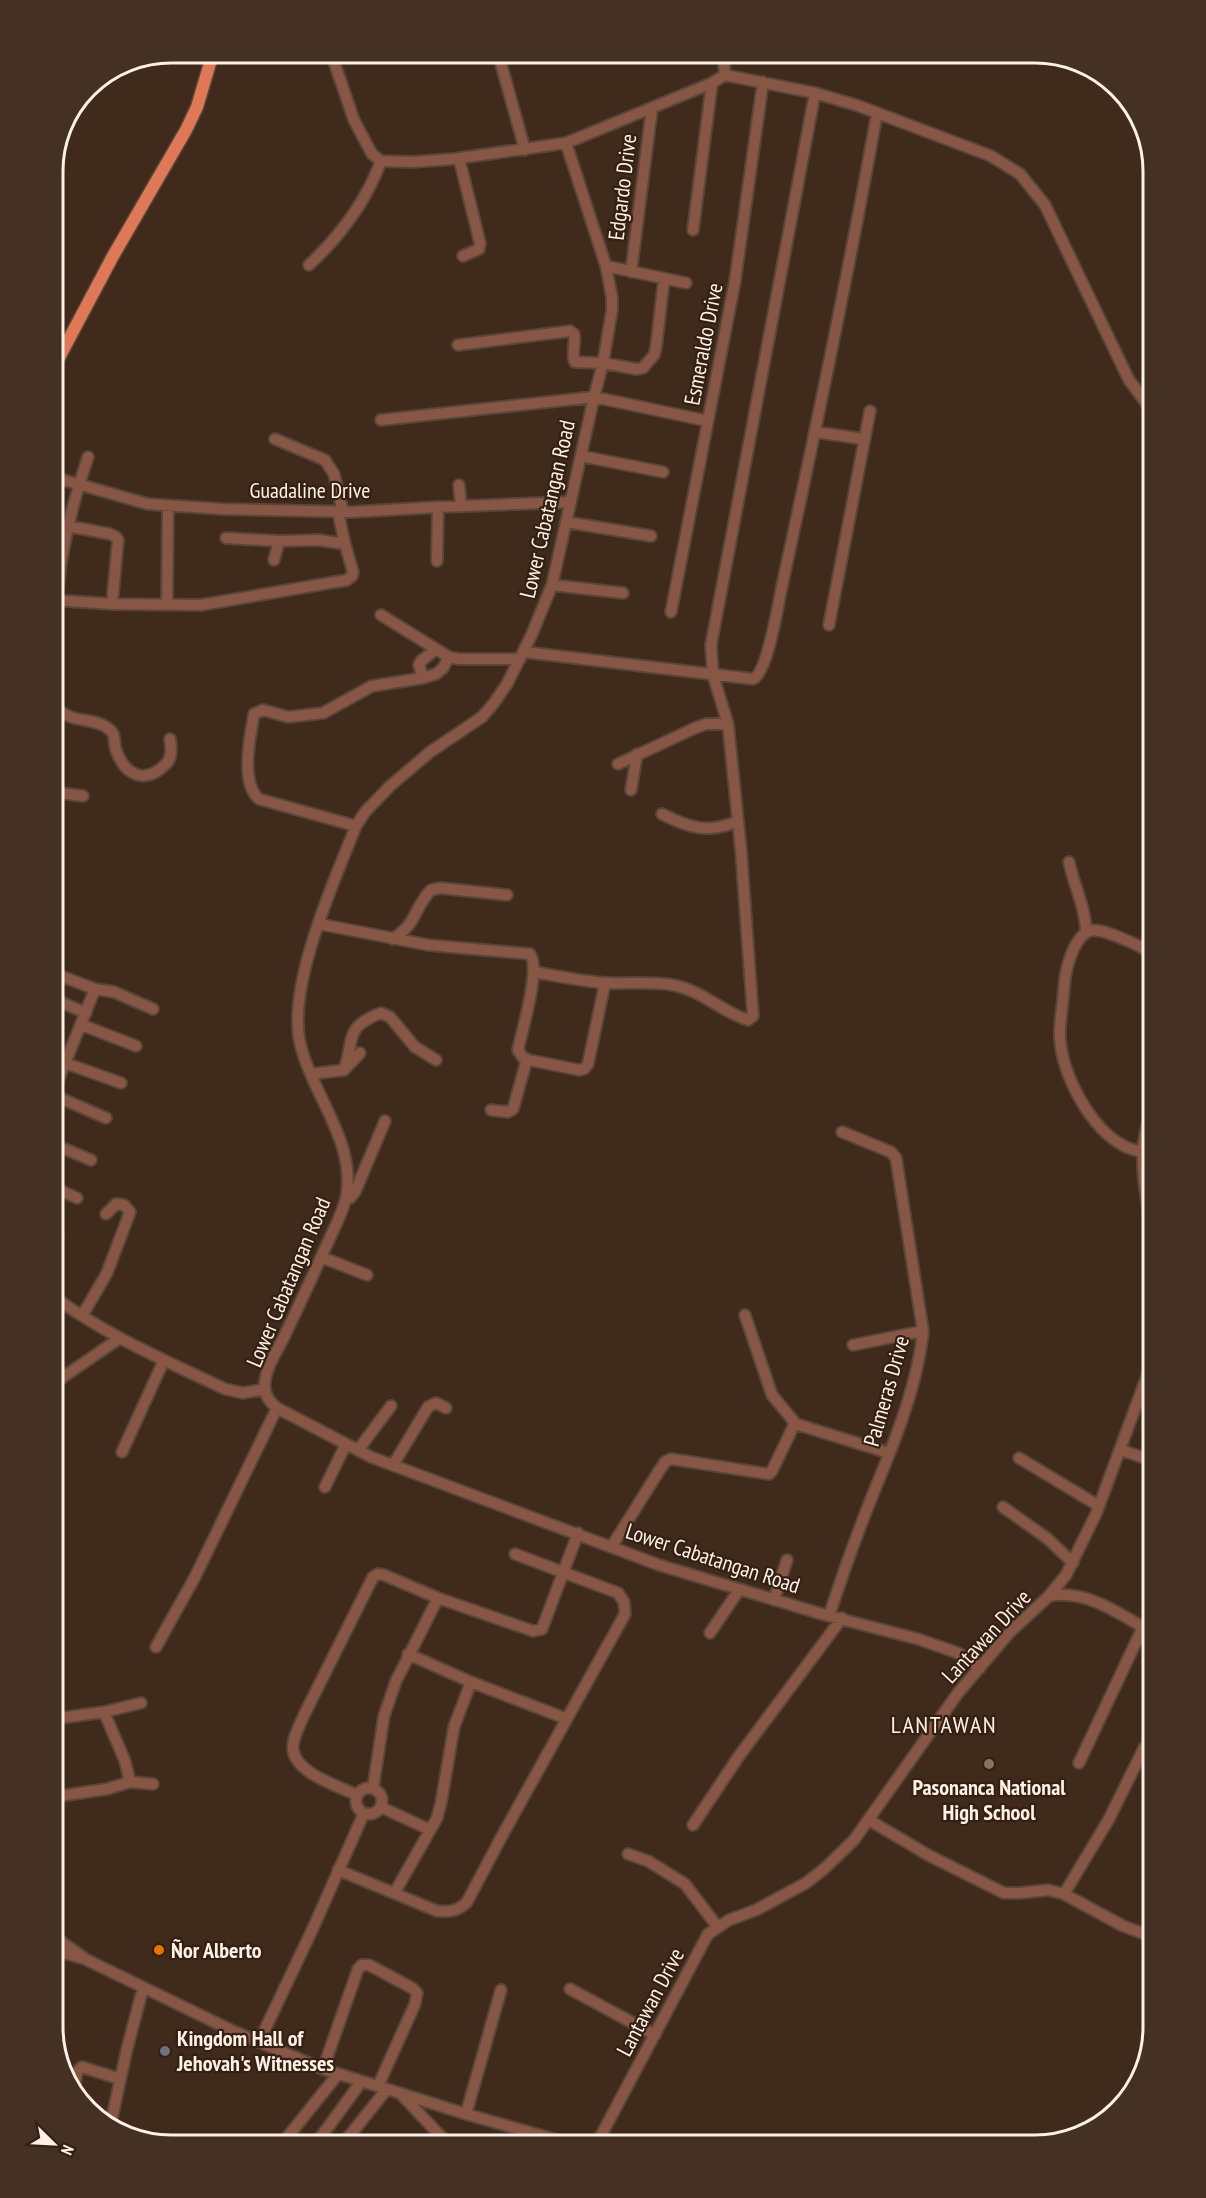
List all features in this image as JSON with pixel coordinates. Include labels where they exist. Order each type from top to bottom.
[{"type":"main road","points":[[63,350],[113,256],[186,130],[197,107],[210,63]]},
{"type":"street","points":[[335,63],[354,120],[372,154],[381,161],[411,162],[459,158],[566,143],[712,83],[724,75],[764,81],[814,93],[877,113],[991,156],[1020,174],[1033,188],[1058,230],[1130,380],[1143,397]]},
{"type":"street","points":[[501,63],[525,150]]},
{"type":"street","points":[[723,63],[724,75]]},
{"type":"street","name":"Esmeraldo Drive","points":[[671,612],[735,281],[764,81]]},
{"type":"street","points":[[693,230],[712,83]]},
{"type":"street","points":[[534,972],[605,982],[672,985],[701,995],[740,1017],[748,1020],[753,1017],[728,724],[712,675],[711,645],[814,93]]},
{"type":"street","name":"Edgardo Drive","points":[[631,272],[651,108]]},
{"type":"street","points":[[381,615],[435,650],[459,659],[522,655],[756,678],[761,670],[776,614],[815,432],[877,113]]},
{"type":"street","name":"Lower Cabatangan Road","points":[[566,143],[606,266],[612,310],[603,363],[552,585],[543,612],[507,684],[482,717],[430,752],[390,786],[365,812],[356,826],[319,924],[301,986],[298,1007],[300,1043],[310,1074],[344,1153],[347,1178],[346,1198],[269,1369],[265,1389],[277,1408],[358,1450],[393,1465],[659,1565],[829,1616],[943,1647],[958,1653],[980,1668]]},
{"type":"street","points":[[459,158],[480,243],[479,249],[463,256]]},
{"type":"street","points":[[309,265],[353,216],[371,186],[381,161]]},
{"type":"street","points":[[606,266],[686,283]]},
{"type":"street","points":[[458,345],[570,332],[575,338],[573,358],[575,362],[643,368],[650,361],[656,348],[664,279]]},
{"type":"street","points":[[381,420],[594,397],[708,421]]},
{"type":"street","points":[[829,625],[870,411]]},
{"type":"street","points":[[815,432],[864,439]]},
{"type":"street","points":[[63,601],[112,604],[201,605],[346,580],[352,576],[331,466],[325,460],[275,439]]},
{"type":"street","points":[[581,456],[663,472]]},
{"type":"street","points":[[63,554],[78,486],[88,457]]},
{"type":"street","name":"Guadaline Drive","points":[[63,481],[148,504],[222,509],[341,512],[571,502]]},
{"type":"street","points":[[459,485],[461,506]]},
{"type":"street","points":[[167,605],[168,506]]},
{"type":"street","points":[[436,561],[438,507]]},
{"type":"street","points":[[566,522],[651,536]]},
{"type":"street","points":[[68,526],[110,534],[118,540],[112,604]]},
{"type":"street","points":[[226,538],[279,541],[319,540],[345,544]]},
{"type":"street","points":[[274,560],[279,541]]},
{"type":"street","points":[[552,585],[623,593]]},
{"type":"street","points":[[423,678],[419,665],[435,650]]},
{"type":"street","points":[[356,826],[259,799],[254,795],[248,750],[254,714],[263,710],[288,717],[323,713],[372,686],[436,674],[443,668],[449,657]]},
{"type":"street","points":[[63,713],[71,718],[108,728],[115,736],[115,748],[124,765],[129,773],[136,776],[152,773],[167,763],[171,756],[170,739]]},
{"type":"street","points":[[618,764],[706,724],[728,724]]},
{"type":"street","points":[[631,790],[638,754]]},
{"type":"street","points":[[63,793],[83,796]]},
{"type":"street","points":[[662,814],[703,829],[723,828],[738,821]]},
{"type":"street","points":[[1069,862],[1086,918],[1086,933],[1071,954],[1065,973],[1060,1040],[1068,1073],[1082,1105],[1107,1133],[1124,1146],[1142,1152]]},
{"type":"street","points":[[392,939],[411,925],[423,898],[430,890],[440,888],[507,895]]},
{"type":"street","points":[[319,924],[428,945],[526,952],[533,958],[534,972],[518,1050],[527,1059],[579,1070],[584,1069],[588,1064],[605,982]]},
{"type":"street","points":[[1086,933],[1096,930],[1143,948]]},
{"type":"street","points":[[63,977],[95,989],[105,989],[153,1009]]},
{"type":"street","points":[[63,1060],[82,1025],[95,989]]},
{"type":"street","points":[[63,1003],[86,1013]]},
{"type":"street","points":[[344,1070],[352,1033],[356,1027],[381,1013],[390,1017],[415,1047],[436,1060]]},
{"type":"street","points":[[82,1025],[136,1046]]},
{"type":"street","points":[[310,1074],[344,1070],[360,1053]]},
{"type":"street","points":[[491,1110],[508,1112],[513,1109],[527,1059]]},
{"type":"street","points":[[63,1067],[121,1083]]},
{"type":"street","points":[[63,1099],[106,1119]]},
{"type":"street","points":[[346,1198],[350,1198],[355,1192],[385,1121]]},
{"type":"street","name":"Palmeras Drive","points":[[829,1616],[861,1524],[890,1453],[921,1351],[922,1331],[896,1158],[891,1152],[842,1132]]},
{"type":"street","points":[[1143,1146],[1143,1165]]},
{"type":"street","points":[[63,1148],[91,1160]]},
{"type":"street","points":[[63,1192],[76,1198]]},
{"type":"street","points":[[82,1316],[107,1273],[130,1212],[124,1205],[116,1204],[106,1214]]},
{"type":"street","points":[[321,1257],[367,1275]]},
{"type":"street","points":[[63,1303],[120,1338],[236,1393],[265,1389]]},
{"type":"street","points":[[745,1315],[772,1395],[796,1424],[890,1453]]},
{"type":"street","points":[[853,1345],[922,1331]]},
{"type":"street","points":[[63,1377],[120,1338]]},
{"type":"street","points":[[122,1452],[164,1360]]},
{"type":"street","name":"Lantawan Drive","points":[[601,2135],[708,1934],[717,1926],[756,1910],[806,1883],[854,1840],[939,1719],[1010,1632],[1048,1596],[1073,1563],[1099,1506],[1143,1390]]},
{"type":"street","points":[[393,1465],[428,1407],[436,1403],[446,1408]]},
{"type":"street","points":[[358,1450],[391,1406]]},
{"type":"street","points":[[156,1647],[195,1577],[277,1408]]},
{"type":"street","points":[[612,1546],[665,1462],[671,1459],[767,1474],[772,1471],[791,1429],[796,1424]]},
{"type":"street","points":[[325,1487],[346,1444]]},
{"type":"street","points":[[1121,1450],[1143,1457]]},
{"type":"street","points":[[1019,1458],[1099,1506]]},
{"type":"street","points":[[1003,1507],[1048,1539],[1073,1563]]},
{"type":"street","points":[[357,1795],[305,1770],[297,1761],[293,1749],[295,1736],[373,1577],[378,1574],[384,1575],[438,1598],[538,1631],[542,1629],[578,1533]]},
{"type":"street","points":[[338,1870],[437,1911],[452,1912],[468,1902],[625,1614],[624,1602],[618,1593],[515,1554]]},
{"type":"street","points":[[774,1600],[787,1560]]},
{"type":"street","points":[[710,1633],[739,1590]]},
{"type":"street","points":[[1048,1596],[1060,1594],[1082,1597],[1104,1604],[1143,1627],[1079,1763]]},
{"type":"street","points":[[373,1788],[384,1716],[408,1654],[438,1598]]},
{"type":"street","points":[[693,1825],[759,1729],[842,1618]]},
{"type":"street","points":[[408,1654],[471,1682],[567,1719]]},
{"type":"street","points":[[395,1892],[430,1830],[441,1803],[454,1727],[471,1682]]},
{"type":"street","points":[[63,1718],[104,1712],[141,1703]]},
{"type":"street","points":[[104,1712],[125,1761],[130,1782]]},
{"type":"street","points":[[1064,1894],[1109,1819],[1143,1750]]},
{"type":"street","points":[[63,1795],[107,1789],[130,1782],[153,1784]]},
{"type":"street","points":[[366,1788],[373,1788],[382,1798],[381,1807],[375,1813],[364,1813],[356,1803],[357,1795],[366,1788]]},
{"type":"street","points":[[381,1807],[430,1830]]},
{"type":"street","points":[[259,2042],[364,1813]]},
{"type":"street","points":[[869,1820],[928,1855],[1004,1893],[1048,1890],[1064,1894],[1123,1926],[1143,1933]]},
{"type":"street","points":[[628,1854],[648,1861],[685,1884],[717,1926]]},
{"type":"street","points":[[63,1944],[85,1959],[142,1988],[323,2069],[539,2135]]},
{"type":"street","points":[[63,1955],[85,1959]]},
{"type":"street","points":[[323,2069],[358,1969],[362,1965],[369,1965],[417,1993],[415,2004],[382,2088],[349,2135]]},
{"type":"street","points":[[112,2118],[142,1988]]},
{"type":"street","points":[[570,1989],[655,2036]]},
{"type":"street","points":[[466,2114],[501,1990]]},
{"type":"street","points":[[76,2078],[77,2072],[82,2067],[120,2079]]},
{"type":"street","points":[[288,2135],[338,2074]]},
{"type":"street","points":[[322,2135],[361,2082]]},
{"type":"street","points":[[400,2093],[439,2135]]},
{"type":"place","name":"Pasonanca National High School","points":[[989,1764]]},
{"type":"place","name":"Ñor Alberto","points":[[159,1950]]},
{"type":"place","name":"Kingdom Hall of Jehovah's Witnesses","points":[[165,2051]]},
{"type":"district","name":"LANTAWAN","points":[[944,1725]]}]
